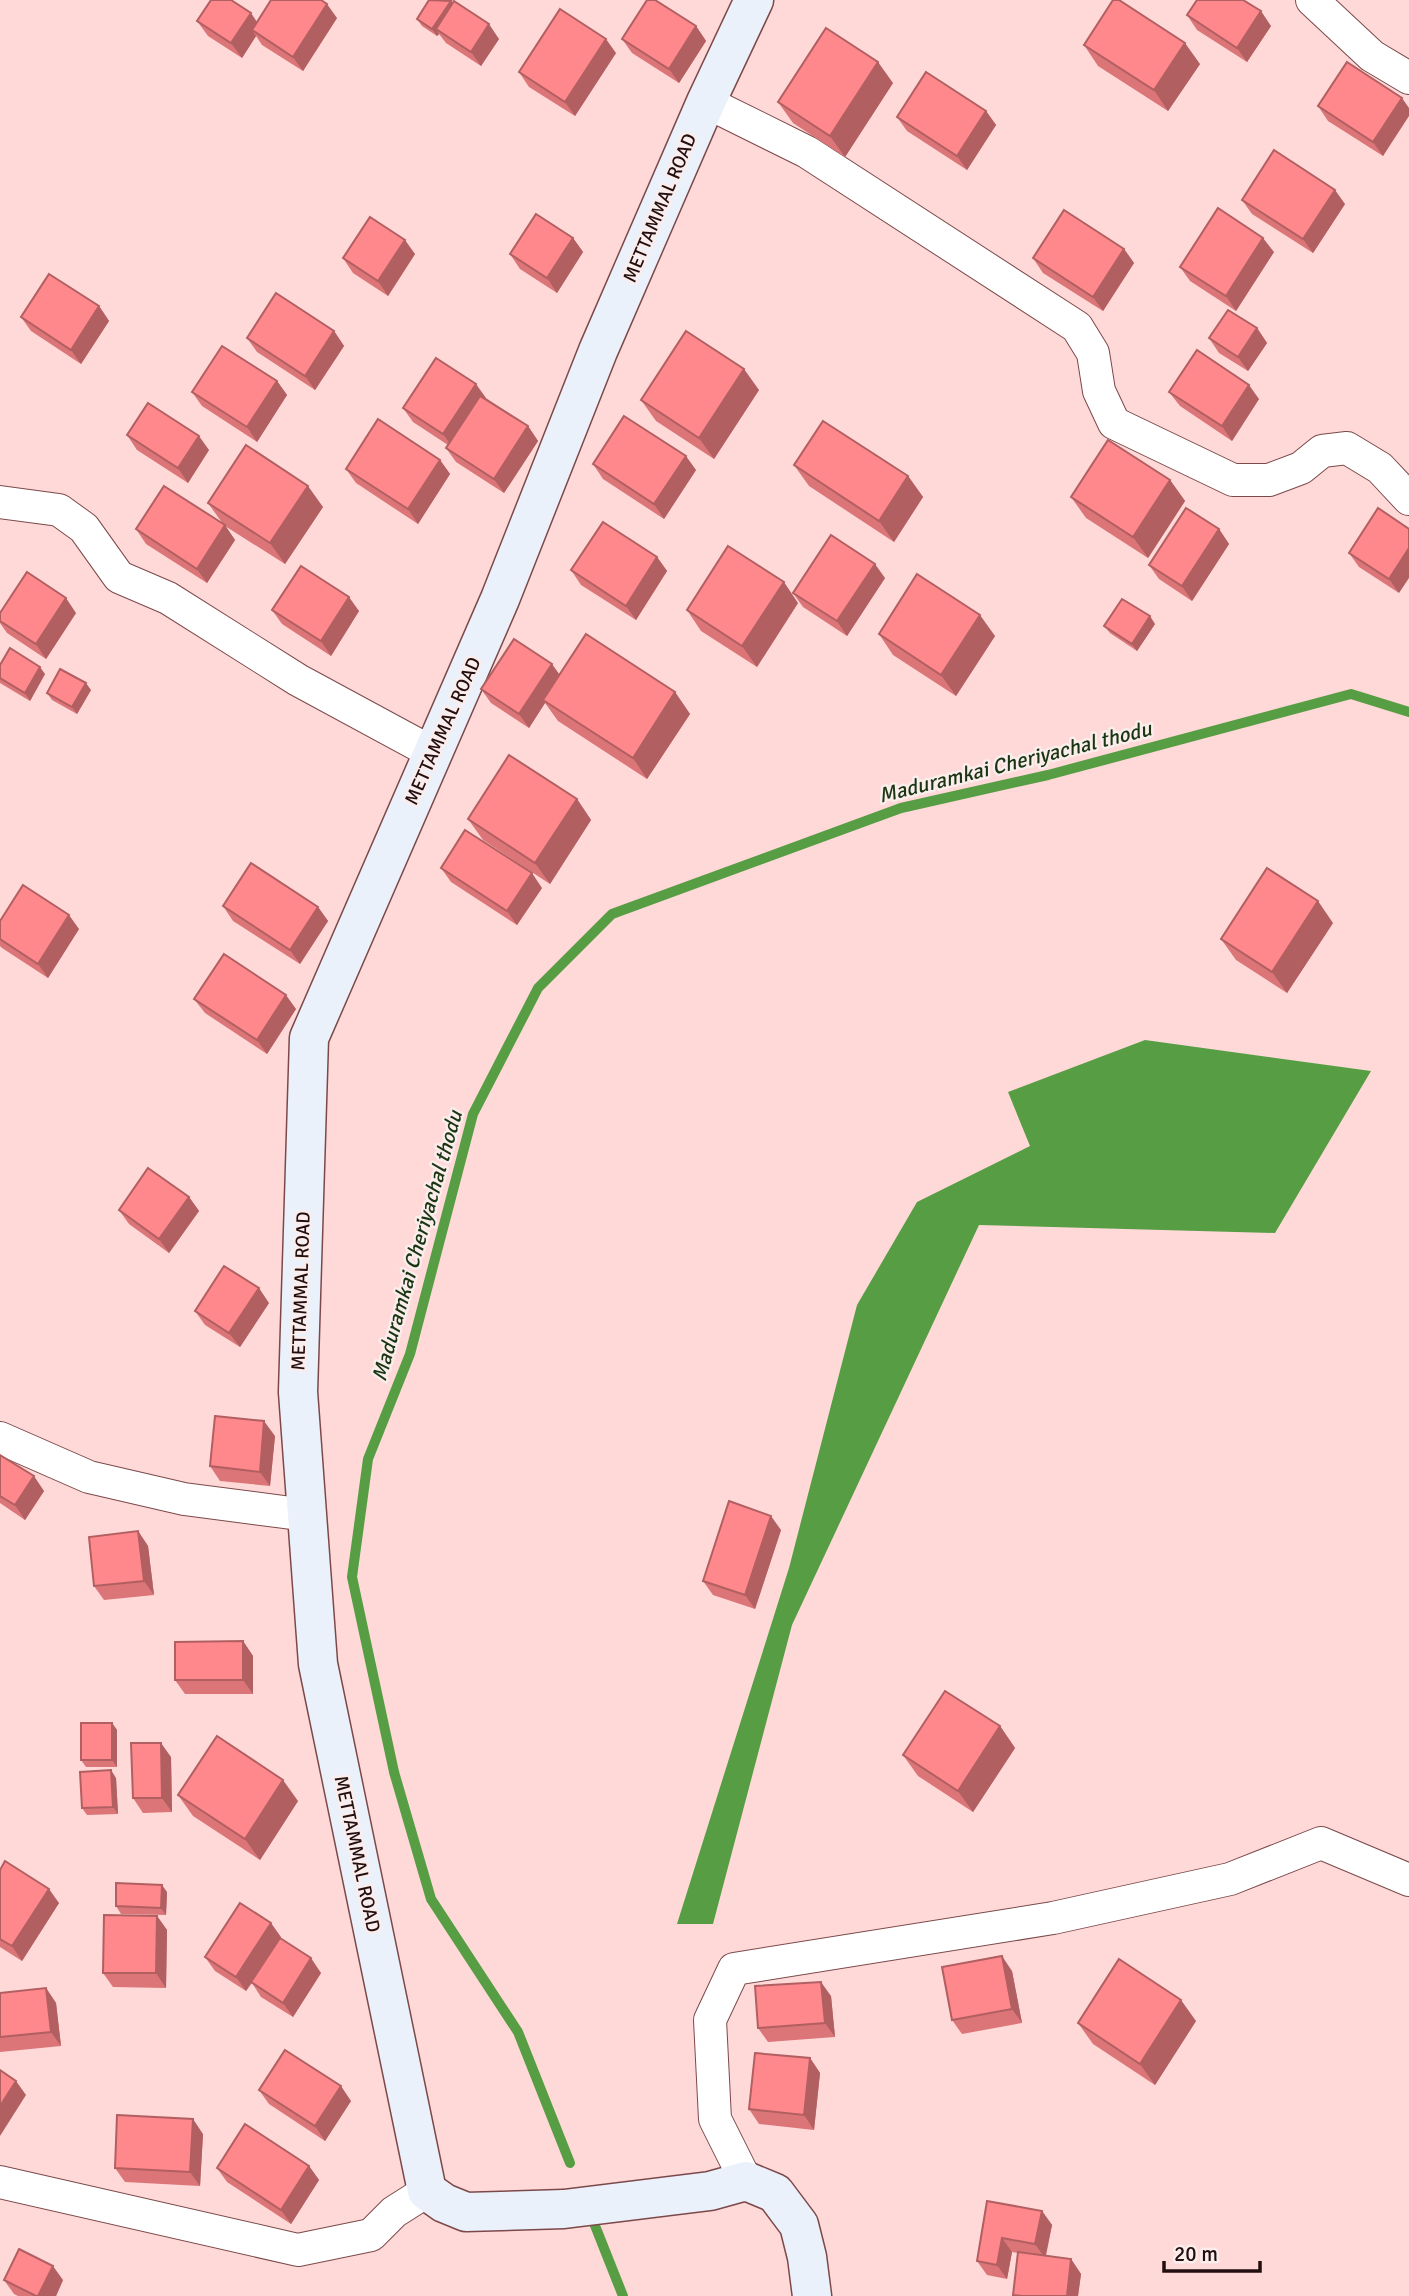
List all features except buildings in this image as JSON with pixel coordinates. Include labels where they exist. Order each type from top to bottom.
[{"type":"main road","name":"METTAMMAL ROAD","points":[[427,2191],[318,1664],[298,1392],[309,1038],[500,599],[598,351],[706,102],[754,0]]},
{"type":"main road","points":[[427,2191],[444,2203],[466,2212],[564,2209],[710,2191],[746,2181],[775,2193],[799,2225],[812,2296]]},
{"type":"street","points":[[1312,0],[1373,56],[1409,78]]},
{"type":"street","points":[[706,102],[807,152],[1077,327],[1093,353],[1099,391],[1114,423],[1233,480],[1269,480],[1301,468],[1322,452],[1347,448],[1380,468],[1409,499]]},
{"type":"street","points":[[0,502],[60,510],[84,528],[119,577],[169,597],[298,680],[433,753]]},
{"type":"street","points":[[0,1438],[89,1477],[184,1499],[307,1515]]},
{"type":"street","points":[[746,2181],[715,2119],[710,2020],[734,1969],[1053,1918],[1230,1879],[1321,1843],[1409,1880]]},
{"type":"street","points":[[0,2182],[298,2250],[371,2235],[394,2212],[427,2191]]},
{"type":"shaded area","points":[[1145,1040],[1371,1071],[1275,1233],[979,1225],[792,1625],[713,1924],[677,1924],[789,1568],[857,1305],[917,1202],[1030,1146],[1008,1092]]},
{"type":"waterway","name":"Maduramkai Cheriyachal thodu","points":[[570,2163],[518,2032],[431,1899],[394,1772],[352,1577],[368,1459],[410,1354],[473,1114],[538,988],[612,914],[901,808],[1048,775],[1351,694],[1409,712]]},
{"type":"waterway","points":[[592,2218],[623,2296]]}]
